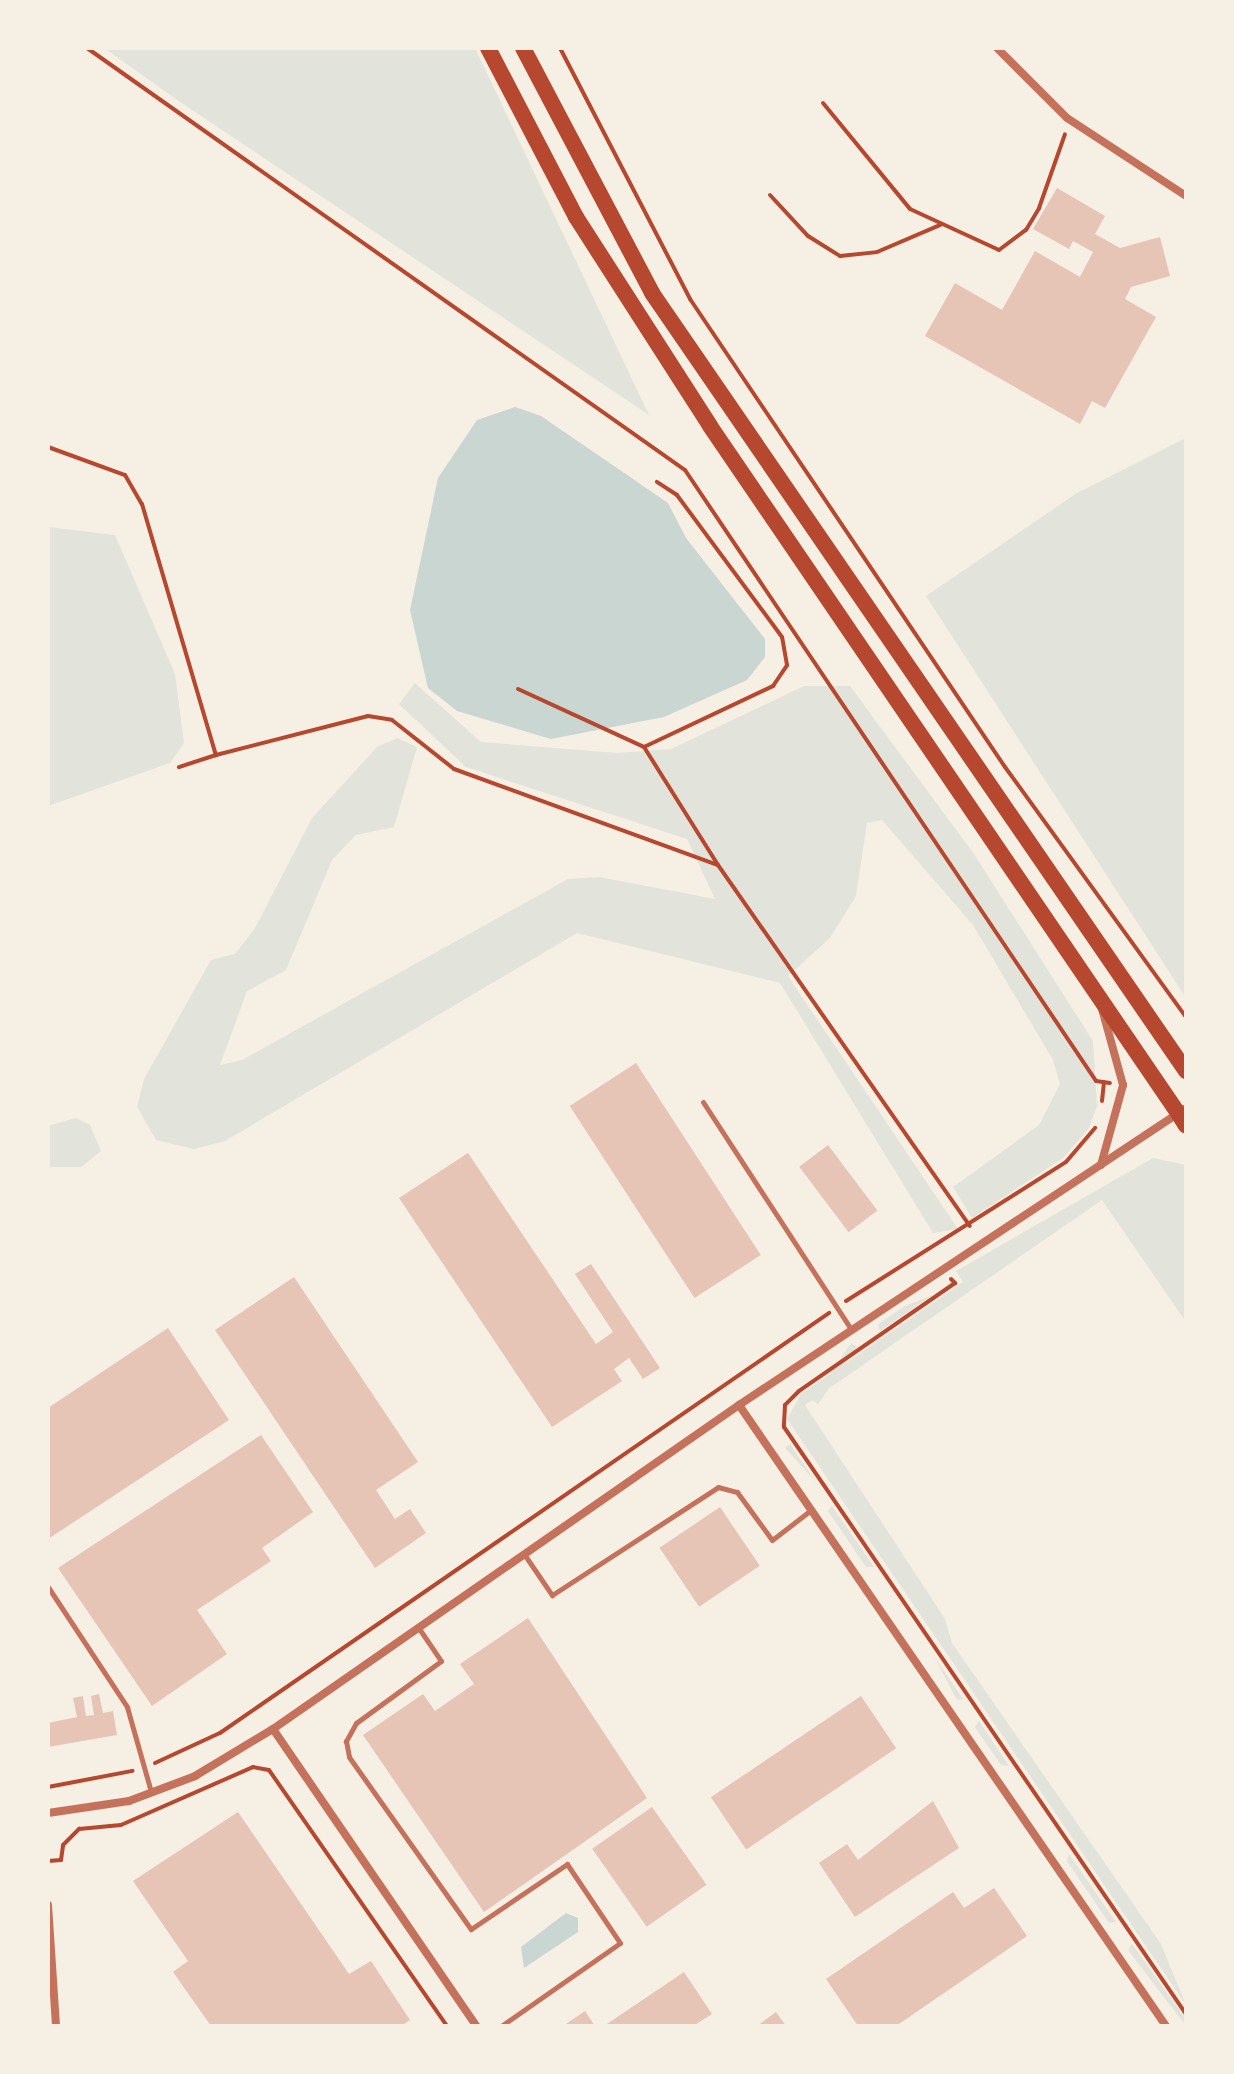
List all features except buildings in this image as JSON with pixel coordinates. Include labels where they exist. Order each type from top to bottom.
[{"type":"main road","points":[[488,48],[576,217],[1100,1002],[1183,1116]]},
{"type":"main road","points":[[523,48],[652,293],[1186,1071]]},
{"type":"street","points":[[997,48],[1067,118],[1186,196]]},
{"type":"street","points":[[1100,1002],[1123,1085],[1100,1165]]},
{"type":"street","points":[[48,1813],[151,1793],[273,1729],[943,1267],[1100,1165],[1183,1116]]},
{"type":"street","points":[[739,1405],[1166,2026]]},
{"type":"street","points":[[273,1729],[474,2023]]},
{"type":"street","points":[[48,1905],[56,2026]]},
{"type":"lane","points":[[703,1102],[851,1329]]},
{"type":"lane","points":[[524,1554],[552,1595],[718,1487],[737,1492],[772,1540],[812,1509]]},
{"type":"lane","points":[[48,1587],[127,1707],[151,1793]]},
{"type":"lane","points":[[418,1627],[441,1661],[356,1723],[346,1741],[349,1757],[471,1929],[567,1864],[620,1943],[501,2026]]},
{"type":"lane","points":[[462,2026],[474,2023]]},
{"type":"path","points":[[87,48],[685,470],[1096,1081],[1123,1085]]},
{"type":"path","points":[[560,48],[690,299],[1005,767],[1186,1017]]},
{"type":"path","points":[[823,103],[910,209],[999,250],[1026,230],[1067,118]]},
{"type":"path","points":[[770,195],[808,236],[840,256],[877,252],[940,225]]},
{"type":"path","points":[[48,447],[125,475],[142,504],[216,755]]},
{"type":"path","points":[[644,747],[773,686],[787,665],[782,637],[677,495],[657,482]]},
{"type":"path","points":[[518,689],[644,747],[718,865],[981,1242]]},
{"type":"path","points":[[179,767],[368,716],[392,720],[454,769],[718,865]]},
{"type":"path","points":[[1101,1109],[1104,1082]]},
{"type":"path","points":[[48,1787],[144,1767],[220,1733],[838,1306],[970,1226],[1066,1162],[1098,1119]]},
{"type":"path","points":[[943,1267],[955,1283],[799,1391],[785,1405],[784,1427],[1186,2014]]},
{"type":"path","points":[[48,1861],[61,1860],[63,1845],[79,1829],[121,1825],[253,1767],[269,1770],[447,2026]]},
{"type":"shaded area","points":[[104,48],[475,48],[649,415],[186,106]]},
{"type":"shaded area","points":[[515,407],[541,416],[668,503],[686,538],[765,639],[765,657],[747,680],[664,717],[551,739],[457,711],[428,688],[410,610],[438,478],[477,420]]},
{"type":"shaded area","points":[[1186,438],[1186,998],[926,596],[1077,493]]},
{"type":"shaded area","points":[[48,527],[115,535],[175,674],[184,743],[170,763],[48,806]]},
{"type":"shaded area","points":[[415,683],[481,742],[617,753],[671,749],[804,686],[850,686],[974,854],[1093,1041],[1097,1106],[1089,1128],[1063,1158],[972,1218],[953,1187],[1039,1125],[1060,1084],[1053,1060],[973,925],[882,820],[867,823],[856,896],[830,938],[788,976],[958,1229],[933,1233],[780,983],[577,933],[225,1141],[194,1149],[156,1140],[137,1107],[144,1079],[211,960],[235,954],[255,928],[312,818],[377,747],[397,738],[417,747],[394,827],[356,835],[332,860],[286,970],[247,991],[220,1065],[242,1060],[568,879],[599,877],[715,899],[687,839],[466,767],[399,704]]},
{"type":"shaded area","points":[[76,1118],[90,1125],[101,1151],[81,1167],[48,1167],[48,1126]]},
{"type":"shaded area","points":[[1153,1158],[1186,1165],[1186,1322],[1102,1200],[805,1405],[945,1619],[952,1643],[1161,1944],[1186,2005],[787,1419],[801,1394],[963,1282],[956,1271]]},
{"type":"shaded area","points":[[933,1295],[880,1331],[878,1324],[905,1306]]},
{"type":"shaded area","points":[[851,1343],[857,1347],[818,1404],[812,1400]]},
{"type":"shaded area","points":[[790,1444],[816,1482],[785,1448]]},
{"type":"shaded area","points":[[832,1506],[874,1567],[866,1567],[828,1511]]},
{"type":"shaded area","points":[[934,1656],[963,1699],[957,1700]]},
{"type":"shaded area","points":[[979,1721],[1009,1766],[1001,1765],[975,1727]]},
{"type":"shaded area","points":[[1069,1854],[1116,1922],[1109,1923],[1067,1861]]},
{"type":"shaded area","points":[[566,1913],[578,1918],[578,1932],[524,1968],[521,1947]]},
{"type":"shaded area","points":[[1132,1944],[1186,2019],[1186,2026],[1128,1950]]}]
